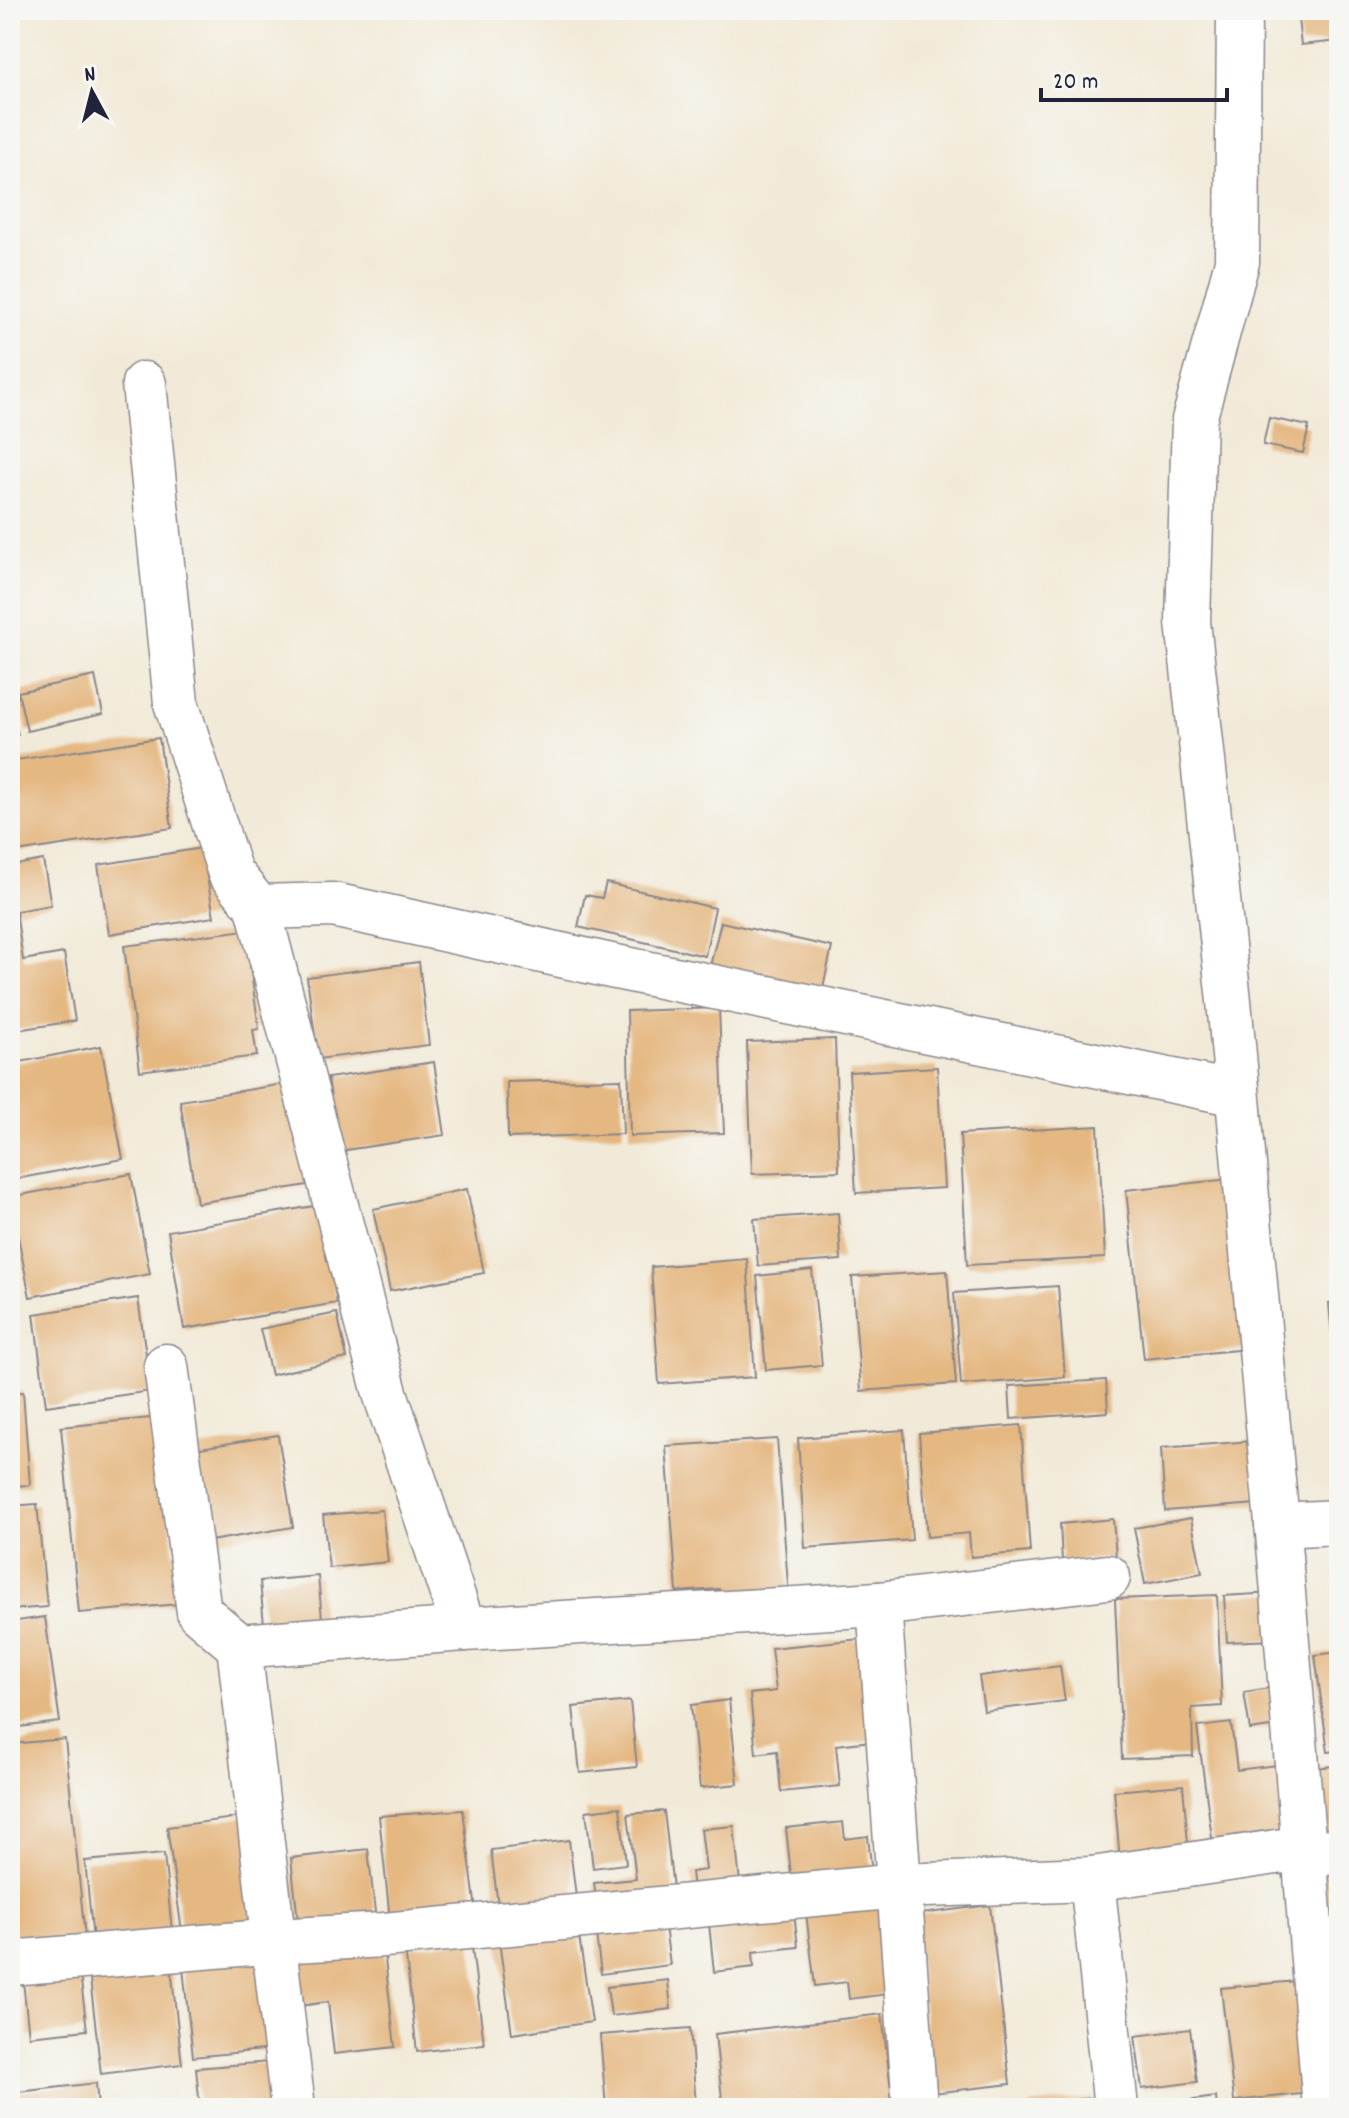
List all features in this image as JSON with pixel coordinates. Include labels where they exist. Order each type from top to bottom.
[{"type":"street","points":[[1239,10],[1237,262],[1194,420],[1188,622],[1237,1094],[1277,1525],[1321,1851],[1325,2108]]},
{"type":"street","points":[[144,384],[176,703],[230,873],[258,907],[385,1393],[464,1629]]},
{"type":"street","points":[[258,907],[333,905],[611,966],[1237,1094]]},
{"type":"street","points":[[166,1366],[199,1612],[239,1646],[293,2108]]},
{"type":"street","points":[[1277,1525],[1339,1522]]},
{"type":"street","points":[[239,1646],[879,1604],[1108,1577]]},
{"type":"street","points":[[879,1604],[915,2108]]},
{"type":"street","points":[[10,1963],[384,1935],[899,1886],[1092,1879],[1321,1851]]},
{"type":"street","points":[[1092,1879],[1116,2108]]},
{"type":"building","points":[[1297,10],[1339,10],[1339,41],[1301,45]]},
{"type":"building","points":[[1269,418],[1309,426],[1303,453],[1263,445]]},
{"type":"building","points":[[95,676],[103,714],[27,731],[18,692]]},
{"type":"building","points":[[10,703],[18,735],[10,737]]},
{"type":"building","points":[[159,738],[172,828],[10,853],[10,761]]},
{"type":"building","points":[[202,848],[214,917],[109,934],[98,865]]},
{"type":"building","points":[[43,860],[51,905],[16,911],[23,960],[64,953],[75,1021],[10,1031],[10,866]]},
{"type":"building","points":[[606,883],[715,908],[705,956],[578,927],[585,895],[602,898]]},
{"type":"building","points":[[721,922],[832,947],[822,992],[710,966]]},
{"type":"building","points":[[245,930],[259,1029],[253,1030],[257,1056],[140,1071],[124,946]]},
{"type":"building","points":[[419,962],[429,1045],[318,1059],[307,977]]},
{"type":"building","points":[[719,1008],[724,1133],[630,1136],[627,1011]]},
{"type":"building","points":[[835,1039],[839,1171],[752,1174],[747,1042]]},
{"type":"building","points":[[101,1046],[123,1159],[10,1180],[10,1064]]},
{"type":"building","points":[[434,1062],[445,1135],[339,1151],[328,1078]]},
{"type":"building","points":[[937,1067],[944,1188],[856,1193],[849,1072]]},
{"type":"building","points":[[621,1079],[623,1134],[508,1138],[507,1082]]},
{"type":"building","points":[[296,1082],[314,1184],[197,1203],[180,1101]]},
{"type":"building","points":[[1098,1126],[1105,1258],[967,1265],[960,1134]]},
{"type":"building","points":[[131,1174],[150,1274],[30,1297],[10,1197]]},
{"type":"building","points":[[1230,1179],[1247,1349],[1144,1359],[1126,1190]]},
{"type":"building","points":[[467,1189],[484,1273],[390,1291],[373,1209]]},
{"type":"building","points":[[320,1205],[337,1303],[184,1329],[168,1231]]},
{"type":"building","points":[[838,1213],[841,1260],[758,1266],[754,1219]]},
{"type":"building","points":[[747,1259],[755,1377],[659,1384],[651,1267]]},
{"type":"building","points":[[812,1270],[822,1365],[766,1370],[757,1276]]},
{"type":"building","points":[[947,1271],[956,1384],[861,1391],[852,1277]]},
{"type":"building","points":[[1058,1286],[1065,1377],[961,1385],[954,1293]]},
{"type":"building","points":[[138,1298],[151,1391],[46,1406],[34,1314]]},
{"type":"building","points":[[1339,1302],[1339,1390],[1337,1390],[1329,1303]]},
{"type":"building","points":[[337,1313],[347,1358],[271,1375],[260,1329]]},
{"type":"building","points":[[1106,1380],[1108,1412],[1011,1419],[1009,1386]]},
{"type":"building","points":[[23,1392],[30,1485],[10,1486],[10,1393]]},
{"type":"building","points":[[160,1417],[178,1604],[79,1613],[61,1427]]},
{"type":"building","points":[[1021,1425],[1030,1552],[971,1557],[969,1533],[927,1537],[919,1433]]},
{"type":"building","points":[[904,1430],[912,1540],[805,1548],[798,1438]]},
{"type":"building","points":[[278,1435],[293,1527],[204,1542],[188,1450]]},
{"type":"building","points":[[777,1439],[789,1598],[721,1603],[719,1589],[677,1592],[666,1446]]},
{"type":"building","points":[[1252,1441],[1257,1504],[1165,1511],[1161,1448]]},
{"type":"building","points":[[37,1504],[47,1607],[10,1610],[10,1506]]},
{"type":"building","points":[[382,1510],[388,1562],[329,1568],[323,1515]]},
{"type":"building","points":[[1191,1518],[1202,1573],[1145,1584],[1134,1528]]},
{"type":"building","points":[[1113,1519],[1116,1558],[1062,1561],[1060,1524]]},
{"type":"building","points":[[318,1576],[322,1619],[264,1625],[260,1581]]},
{"type":"building","points":[[1273,1593],[1275,1640],[1227,1642],[1224,1596]]},
{"type":"building","points":[[1217,1595],[1222,1706],[1192,1708],[1193,1756],[1122,1759],[1115,1599]]},
{"type":"building","points":[[45,1617],[60,1722],[10,1728],[10,1622]]},
{"type":"building","points":[[861,1639],[872,1741],[836,1745],[840,1786],[781,1792],[777,1751],[756,1754],[750,1694],[776,1691],[771,1648]]},
{"type":"building","points":[[1339,1652],[1339,1751],[1328,1752],[1315,1655]]},
{"type":"building","points":[[1060,1666],[1065,1701],[984,1711],[979,1676]]},
{"type":"building","points":[[1276,1687],[1282,1725],[1250,1730],[1244,1692]]},
{"type":"building","points":[[729,1700],[738,1784],[700,1788],[691,1705]]},
{"type":"building","points":[[630,1701],[637,1767],[580,1773],[573,1707]]},
{"type":"building","points":[[1231,1723],[1237,1770],[1293,1763],[1301,1831],[1215,1860],[1197,1727]]},
{"type":"building","points":[[65,1739],[86,1947],[10,1954],[10,1744]]},
{"type":"building","points":[[1339,1765],[1339,1841],[1313,1845],[1303,1770]]},
{"type":"building","points":[[1183,1785],[1189,1856],[1120,1861],[1114,1791]]},
{"type":"building","points":[[620,1807],[626,1864],[593,1868],[586,1811]]},
{"type":"building","points":[[463,1810],[477,1918],[391,1929],[379,1816]]},
{"type":"building","points":[[664,1811],[674,1897],[597,1907],[594,1883],[636,1879],[628,1814]]},
{"type":"building","points":[[248,1816],[264,1928],[183,1939],[167,1827]]},
{"type":"building","points":[[843,1822],[845,1839],[868,1836],[873,1884],[793,1893],[786,1828]]},
{"type":"building","points":[[734,1826],[741,1892],[694,1898],[691,1872],[706,1870],[701,1829]]},
{"type":"building","points":[[569,1840],[577,1905],[499,1913],[491,1850]]},
{"type":"building","points":[[368,1849],[376,1921],[299,1930],[291,1858]]},
{"type":"building","points":[[164,1854],[173,1940],[94,1949],[85,1861]]},
{"type":"building","points":[[1339,1870],[1339,1950],[1330,1951],[1319,1872]]},
{"type":"building","points":[[877,1896],[889,1994],[849,1999],[847,1982],[815,1986],[805,1905]]},
{"type":"building","points":[[793,1903],[798,1947],[753,1952],[754,1967],[714,1972],[708,1914]]},
{"type":"building","points":[[990,1905],[1010,2084],[933,2093],[913,1915]]},
{"type":"building","points":[[577,1923],[592,2022],[512,2034],[498,1934]]},
{"type":"building","points":[[665,1926],[670,1965],[601,1974],[596,1934]]},
{"type":"building","points":[[471,1940],[484,2044],[417,2052],[405,1948]]},
{"type":"building","points":[[383,1942],[395,2047],[334,2054],[328,2002],[292,2007],[286,1953]]},
{"type":"building","points":[[169,1951],[182,2064],[101,2074],[88,1961]]},
{"type":"building","points":[[263,1951],[273,2049],[193,2057],[182,1960]]},
{"type":"building","points":[[79,1965],[87,2030],[29,2036],[22,1972]]},
{"type":"building","points":[[668,1980],[671,2009],[611,2016],[607,1987]]},
{"type":"building","points":[[1307,1980],[1319,2092],[1234,2101],[1221,1988]]},
{"type":"building","points":[[882,2014],[893,2108],[723,2108],[715,2034]]},
{"type":"building","points":[[690,2028],[696,2105],[606,2108],[600,2035]]},
{"type":"building","points":[[1190,2029],[1197,2082],[1142,2089],[1135,2036]]},
{"type":"building","points":[[281,2061],[285,2108],[200,2108],[196,2068]]},
{"type":"building","points":[[96,2083],[98,2108],[10,2108],[10,2093]]},
{"type":"building","points":[[1099,2097],[1100,2108],[1030,2108],[1030,2105]]},
{"type":"building","points":[[1216,2097],[1217,2108],[1151,2108],[1151,2106]]},
{"type":"building","points":[[983,2100],[984,2108],[932,2108],[932,2105]]}]
